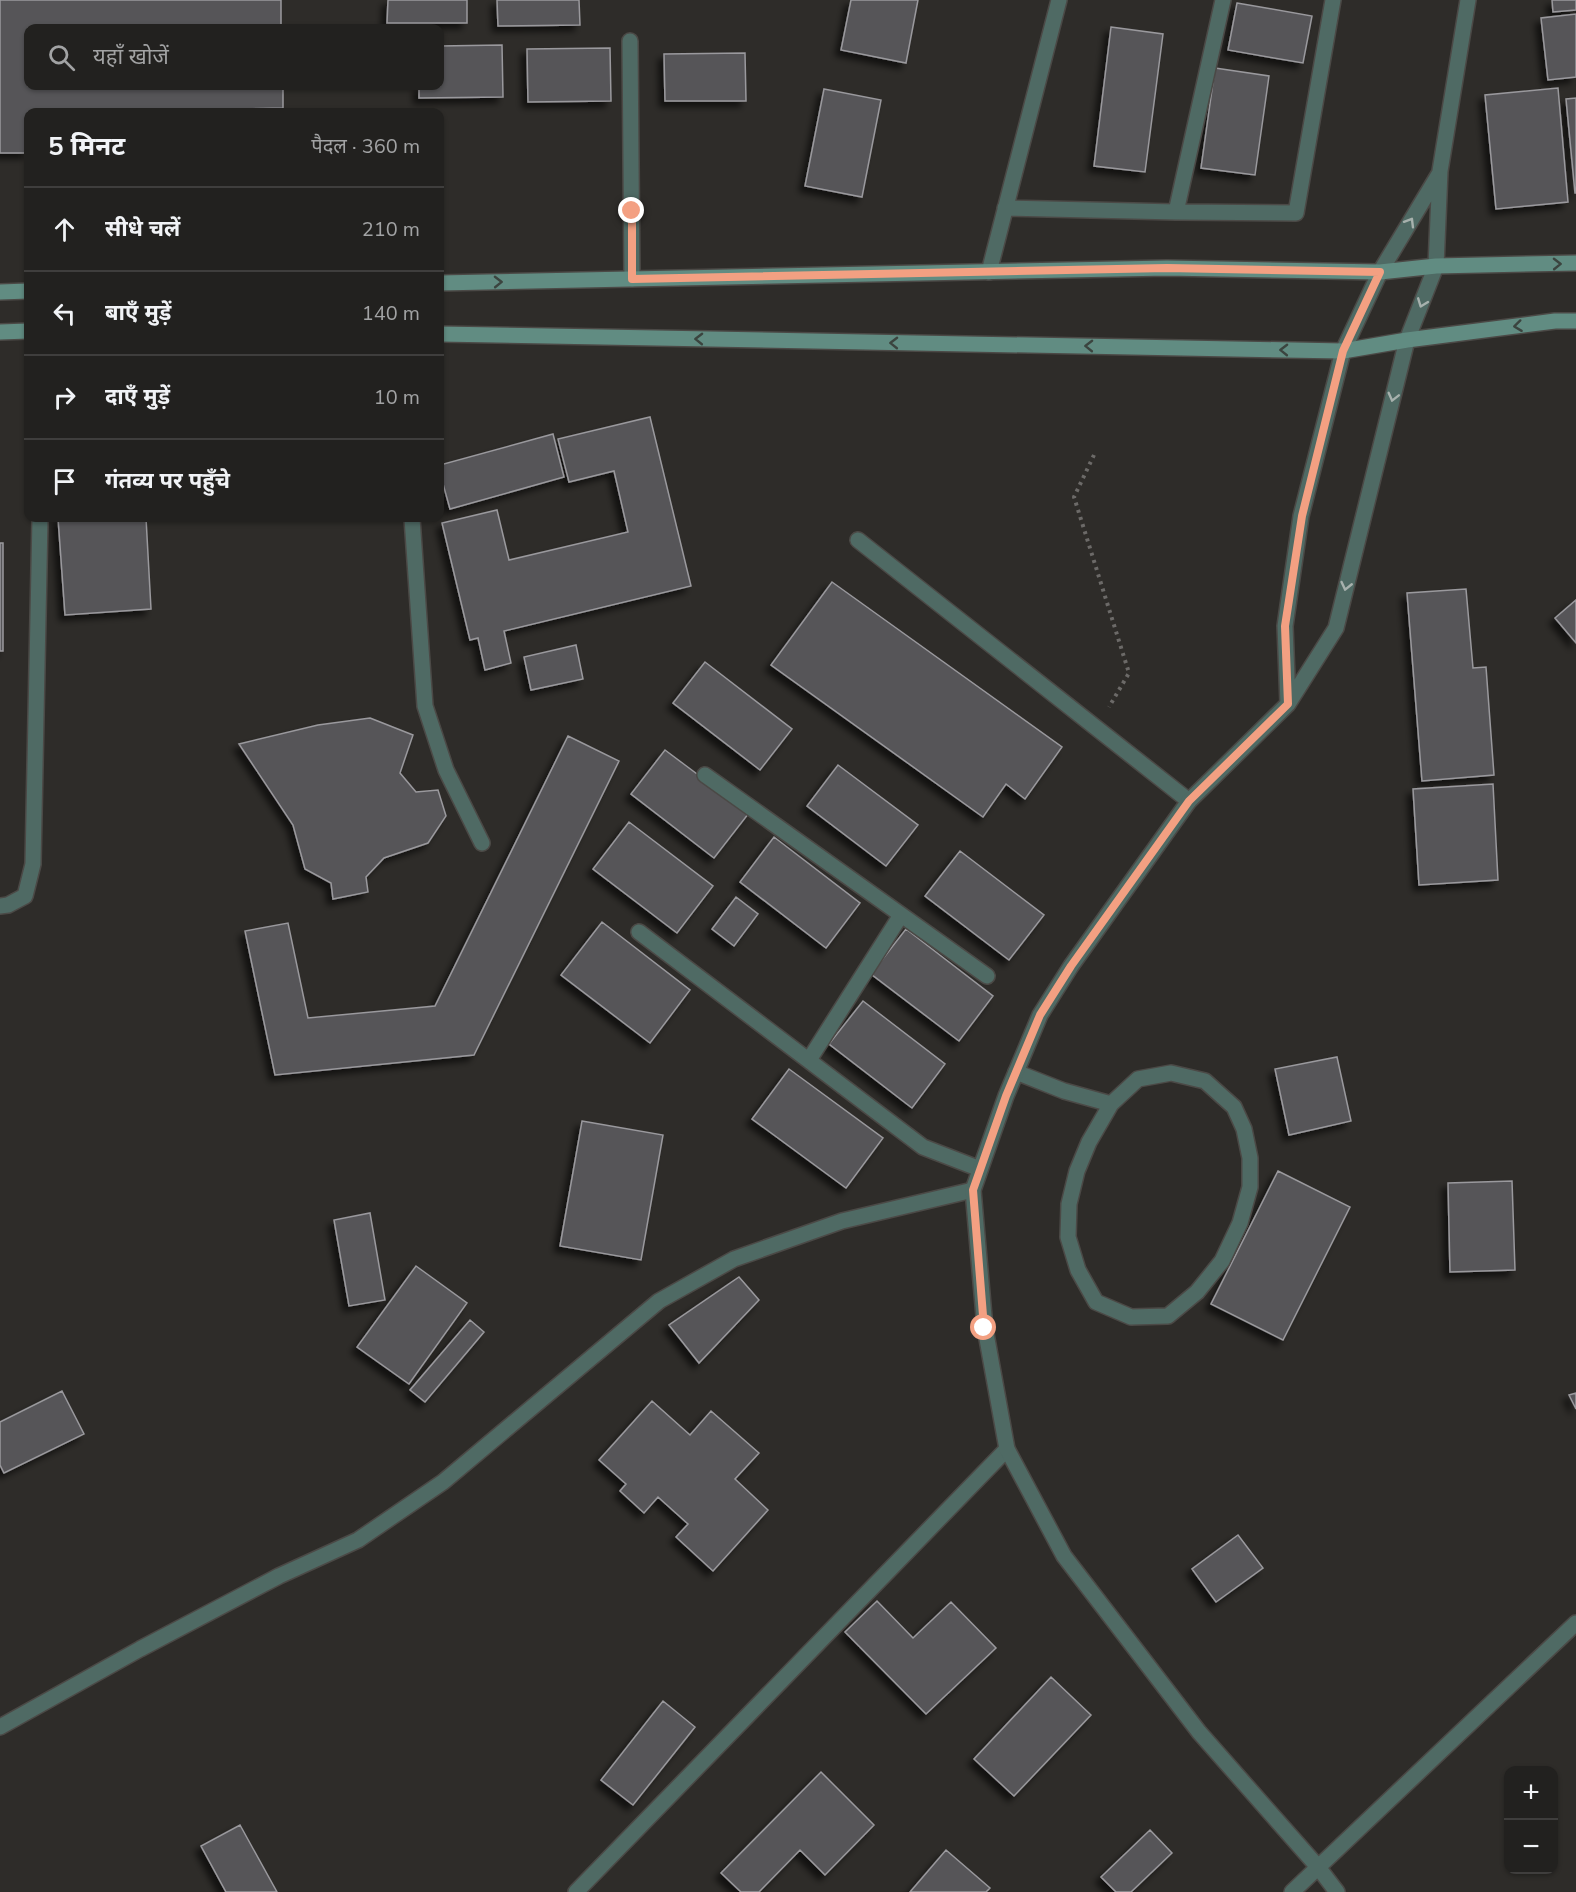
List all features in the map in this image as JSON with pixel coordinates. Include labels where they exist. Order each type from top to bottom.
[{"type":"main road","points":[[444,283],[1167,268],[1380,272],[1436,266],[1576,263]]},
{"type":"main road","points":[[0,292],[24,291]]},
{"type":"main road","points":[[444,334],[1343,351],[1407,340],[1555,321],[1576,321]]},
{"type":"main road","points":[[0,332],[24,331]]},
{"type":"street","points":[[989,272],[1059,0]]},
{"type":"street","points":[[1176,212],[1223,0]]},
{"type":"street","points":[[1005,208],[1296,213],[1333,0]]},
{"type":"street","points":[[1337,1892],[1199,1732],[1064,1556],[1007,1449],[984,1328],[973,1190],[1016,1072],[1040,1015],[1071,966],[1189,801],[1288,704],[1336,628],[1407,340],[1436,266],[1440,171],[1468,0]]},
{"type":"street","points":[[630,41],[632,279]]},
{"type":"street","points":[[1288,704],[1285,626],[1300,527],[1343,351],[1380,272],[1440,171]]},
{"type":"street","points":[[0,906],[8,905],[25,896],[33,864],[40,522]]},
{"type":"street","points":[[412,522],[425,706],[446,770],[482,843]]},
{"type":"street","points":[[858,540],[1189,801]]},
{"type":"street","points":[[705,775],[987,976]]},
{"type":"street","points":[[809,1060],[901,915]]},
{"type":"street","points":[[639,932],[923,1147],[980,1169]]},
{"type":"street","points":[[1016,1072],[1064,1091],[1111,1104]]},
{"type":"street","points":[[1171,1073],[1205,1081],[1234,1107],[1244,1129],[1250,1158],[1250,1187],[1240,1223],[1222,1261],[1197,1292],[1168,1316],[1131,1317],[1096,1302],[1078,1270],[1068,1237],[1069,1204],[1077,1171],[1089,1142],[1111,1104],[1138,1079],[1171,1073]]},
{"type":"street","points":[[0,1727],[140,1649],[279,1576],[358,1540],[443,1482],[659,1301],[734,1259],[842,1221],[973,1190]]},
{"type":"street","points":[[576,1892],[1007,1449]]},
{"type":"street","points":[[1292,1892],[1576,1623]]},
{"type":"path","points":[[1094,455],[1074,497],[1129,674],[1096,728]]},
{"type":"building","points":[[0,0],[281,0],[281,24],[24,24],[24,90],[283,90],[283,108],[24,108],[24,153],[0,153]]},
{"type":"building","points":[[388,0],[467,0],[467,23],[387,23]]},
{"type":"building","points":[[497,0],[579,0],[580,25],[498,26]]},
{"type":"building","points":[[851,0],[918,0],[906,63],[841,50]]},
{"type":"building","points":[[1552,0],[1576,0],[1576,10],[1553,12]]},
{"type":"building","points":[[1237,3],[1312,16],[1303,63],[1228,50]]},
{"type":"building","points":[[1576,14],[1576,77],[1548,80],[1541,18]]},
{"type":"building","points":[[1111,27],[1163,34],[1145,172],[1094,166]]},
{"type":"building","points":[[502,45],[503,97],[419,98],[419,90],[444,90],[444,46]]},
{"type":"building","points":[[610,48],[611,101],[528,102],[527,49]]},
{"type":"building","points":[[745,53],[746,101],[665,101],[664,54]]},
{"type":"building","points":[[1215,68],[1269,76],[1255,175],[1201,168]]},
{"type":"building","points":[[1558,88],[1568,202],[1496,209],[1485,95]]},
{"type":"building","points":[[824,89],[881,100],[862,197],[805,186]]},
{"type":"building","points":[[1576,98],[1576,193],[1575,193],[1566,99]]},
{"type":"building","points":[[650,417],[691,586],[504,631],[511,663],[485,670],[478,638],[470,640],[442,523],[497,510],[509,560],[628,532],[614,471],[569,482],[558,439]]},
{"type":"building","points":[[553,434],[564,477],[450,509],[444,487],[444,464]]},
{"type":"building","points":[[58,522],[146,522],[151,609],[65,615]]},
{"type":"building","points":[[0,543],[3,543],[3,651],[0,651]]},
{"type":"building","points":[[832,582],[1062,747],[1025,799],[1006,784],[983,817],[771,665]]},
{"type":"building","points":[[1466,589],[1473,668],[1486,667],[1494,775],[1422,781],[1407,593]]},
{"type":"building","points":[[1576,600],[1576,643],[1555,618]]},
{"type":"building","points":[[576,645],[583,679],[531,690],[524,657]]},
{"type":"building","points":[[705,662],[792,729],[760,770],[673,703]]},
{"type":"building","points":[[370,718],[413,735],[400,773],[416,792],[438,790],[446,816],[428,843],[384,858],[366,877],[368,892],[333,899],[331,883],[305,869],[293,825],[239,744],[318,725]]},
{"type":"building","points":[[568,736],[619,761],[474,1055],[275,1075],[245,931],[288,923],[308,1018],[435,1006]]},
{"type":"building","points":[[665,750],[749,813],[714,858],[631,794]]},
{"type":"building","points":[[838,765],[918,825],[886,866],[807,806]]},
{"type":"building","points":[[1493,784],[1498,880],[1419,885],[1413,789]]},
{"type":"building","points":[[629,822],[713,886],[677,933],[593,869]]},
{"type":"building","points":[[774,837],[860,903],[826,948],[740,882]]},
{"type":"building","points":[[960,851],[1044,915],[1009,960],[925,896]]},
{"type":"building","points":[[736,897],[758,914],[734,946],[712,929]]},
{"type":"building","points":[[602,922],[690,990],[650,1043],[561,975]]},
{"type":"building","points":[[906,929],[993,996],[959,1041],[871,974]]},
{"type":"building","points":[[863,1001],[945,1064],[912,1108],[829,1044]]},
{"type":"building","points":[[1337,1057],[1351,1121],[1289,1135],[1275,1069]]},
{"type":"building","points":[[789,1069],[883,1138],[846,1188],[752,1119]]},
{"type":"building","points":[[582,1121],[663,1135],[641,1260],[560,1246]]},
{"type":"building","points":[[1278,1171],[1350,1207],[1283,1340],[1211,1304]]},
{"type":"building","points":[[1512,1181],[1515,1270],[1450,1272],[1448,1183]]},
{"type":"building","points":[[370,1213],[385,1300],[349,1306],[334,1220]]},
{"type":"building","points":[[416,1266],[467,1303],[409,1384],[357,1347]]},
{"type":"building","points":[[739,1277],[759,1300],[699,1363],[669,1325]]},
{"type":"building","points":[[470,1320],[484,1332],[425,1402],[410,1390]]},
{"type":"building","points":[[62,1391],[84,1434],[4,1473],[0,1465],[0,1422]]},
{"type":"building","points":[[1576,1393],[1576,1409],[1569,1395]]},
{"type":"building","points":[[652,1401],[690,1435],[711,1411],[759,1453],[735,1479],[768,1510],[713,1571],[676,1537],[688,1524],[658,1497],[644,1513],[620,1491],[626,1484],[599,1460]]},
{"type":"building","points":[[1238,1535],[1263,1568],[1216,1602],[1192,1569]]},
{"type":"building","points":[[877,1601],[913,1638],[951,1602],[996,1648],[926,1714],[845,1632]]},
{"type":"building","points":[[1051,1677],[1091,1715],[1014,1796],[974,1759]]},
{"type":"building","points":[[663,1701],[695,1727],[633,1805],[601,1780]]},
{"type":"building","points":[[821,1772],[874,1825],[825,1875],[800,1850],[759,1892],[741,1892],[721,1873]]},
{"type":"building","points":[[240,1825],[277,1892],[226,1892],[201,1846]]},
{"type":"building","points":[[1150,1830],[1172,1853],[1131,1892],[1116,1892],[1101,1877]]},
{"type":"building","points":[[946,1850],[990,1888],[986,1892],[910,1892]]},
{"type":"route","points":[[632,211],[632,279],[1167,268],[1380,272],[1343,351],[1302,516],[1285,626],[1288,704],[1189,801],[1071,966],[1040,1015],[1006,1096],[973,1190],[984,1328]]}]
